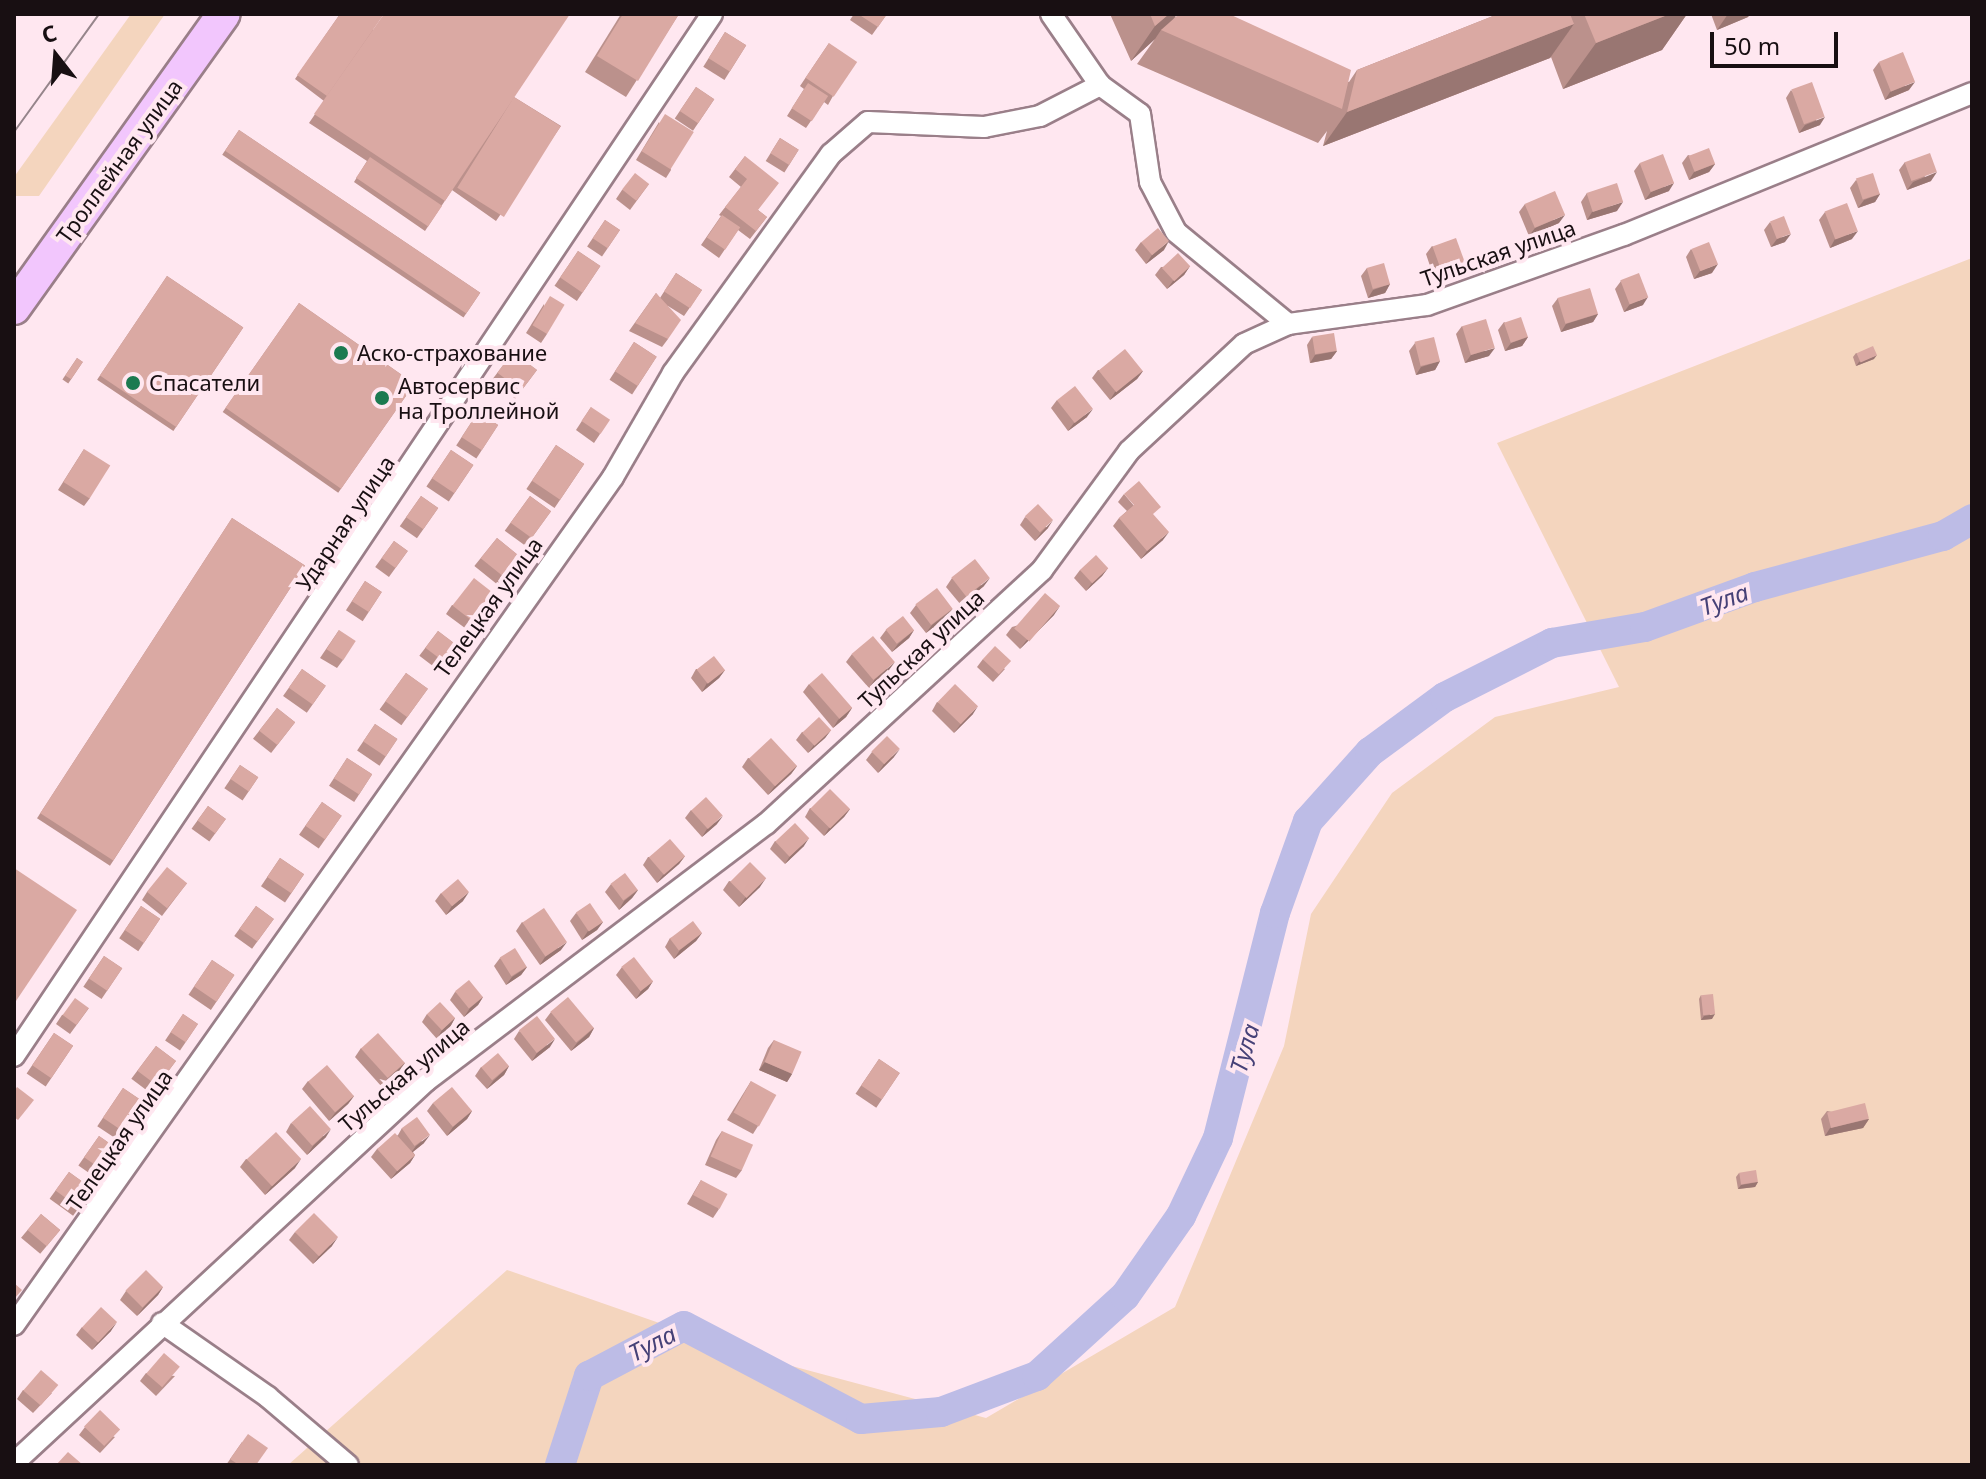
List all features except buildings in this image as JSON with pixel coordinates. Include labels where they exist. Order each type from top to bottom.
[{"type":"main road","name":"Троллейная улица","points":[[14,308],[224,14]]},
{"type":"street","name":"Ударная улица","points":[[14,1056],[712,14]]},
{"type":"street","points":[[1051,14],[1100,85],[1140,114],[1150,182],[1176,232],[1288,324]]},
{"type":"street","name":"Телецкая улица","points":[[14,1325],[613,477],[673,373],[831,154],[868,122],[984,127],[1040,116],[1100,85]]},
{"type":"street","name":"Тульская улица","points":[[18,1450],[426,1081],[766,824],[1042,570],[1087,502],[1179,397],[1244,344],[1288,324],[1427,305],[1624,235],[1972,93]]},
{"type":"street","points":[[162,1323],[268,1397],[348,1465]]},
{"type":"shaded area","points":[[131,14],[165,14],[39,196],[14,196],[14,177]]},
{"type":"shaded area","points":[[1972,258],[1972,1465],[288,1465],[507,1270],[751,1355],[986,1418],[1175,1307],[1284,1046],[1311,914],[1392,793],[1495,717],[1619,687],[1497,443]]},
{"type":"waterway","name":"Тула","points":[[560,1465],[589,1376],[684,1326],[861,1419],[941,1412],[1037,1376],[1125,1296],[1181,1216],[1218,1138],[1275,913],[1308,821],[1370,752],[1445,697],[1552,643],[1645,627],[1755,587],[1943,536],[1972,519]]},
{"type":"tram line","points":[[14,132],[99,14]]},
{"type":"place","name":"Аско-страхование","points":[[341,353]]},
{"type":"place","name":"Спасатели","points":[[133,383]]},
{"type":"place","name":"Автосервис на Троллейной","points":[[382,398]]}]
